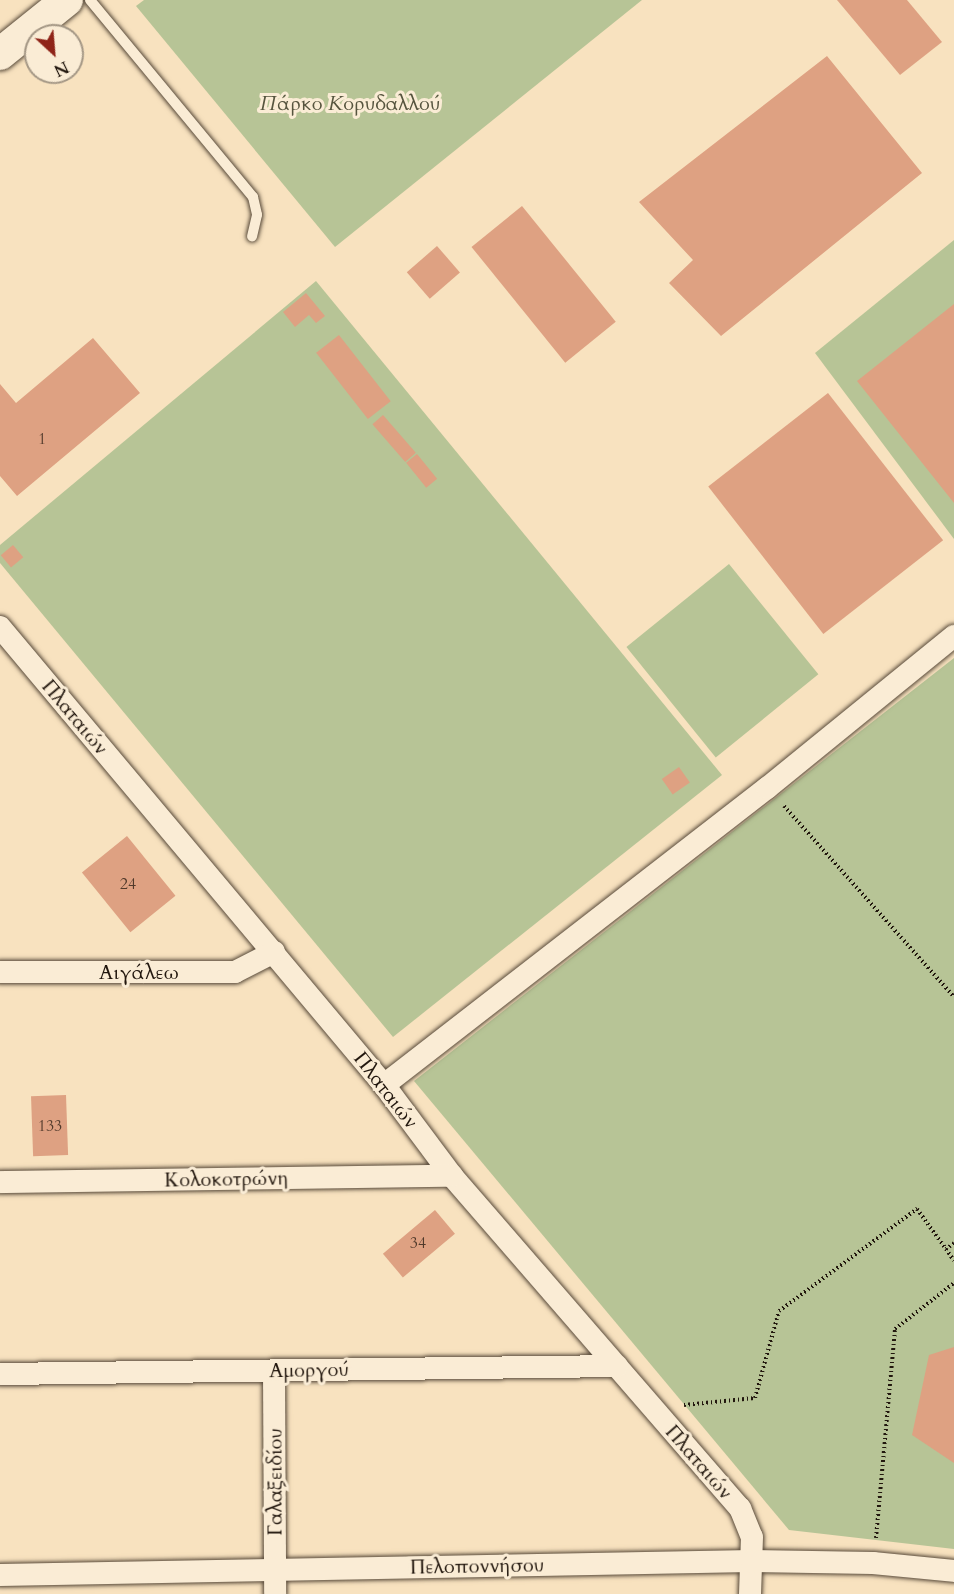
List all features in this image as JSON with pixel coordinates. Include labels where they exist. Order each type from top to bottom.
[{"type":"main road","points":[[0,54],[67,0]]},
{"type":"street","name":"Πλαταιών","points":[[0,627],[384,1085],[452,1176],[740,1508],[752,1537],[750,1594]]},
{"type":"street","points":[[384,1085],[767,788],[954,636]]},
{"type":"street","name":"Αιγάλεω","points":[[0,972],[235,972],[274,952]]},
{"type":"street","name":"Κολοκοτρώνη","points":[[0,1182],[452,1176]]},
{"type":"street","name":"Αμοργού","points":[[0,1374],[617,1366]]},
{"type":"street","name":"Γαλαξειδίου","points":[[274,1371],[275,1594]]},
{"type":"street","name":"Πελοποννήσου","points":[[0,1575],[752,1561],[873,1563],[954,1571]]},
{"type":"lane","points":[[90,0],[253,197],[257,215],[252,236]]},
{"type":"path","points":[[767,788],[954,997]]},
{"type":"path","points":[[653,1409],[755,1398],[779,1311],[917,1209],[954,1261]]},
{"type":"path","points":[[946,1249],[954,1243]]},
{"type":"path","points":[[873,1563],[895,1329],[954,1283]]},
{"type":"green space","name":"Πάρκο Κορυδαλλού","points":[[144,0],[642,0],[335,247],[136,6]]},
{"type":"green space","points":[[954,240],[954,539],[815,353]]},
{"type":"green space","points":[[316,281],[722,775],[393,1037],[0,563],[0,545]]},
{"type":"green space","points":[[729,564],[818,674],[716,757],[626,647]]},
{"type":"green space","points":[[954,658],[954,1549],[789,1530],[414,1081]]},
{"type":"building","points":[[837,0],[907,0],[942,42],[900,75]]},
{"type":"building","points":[[827,56],[922,173],[721,336],[669,283],[693,260],[639,202]]},
{"type":"building","points":[[522,206],[616,322],[565,363],[471,247]]},
{"type":"building","points":[[437,246],[460,272],[430,299],[407,272]]},
{"type":"building","points":[[306,293],[325,316],[316,323],[309,315],[295,327],[283,312]]},
{"type":"building","points":[[954,304],[954,503],[857,381]]},
{"type":"building","points":[[339,335],[391,401],[368,419],[316,353]]},
{"type":"building","points":[[93,338],[140,393],[17,496],[0,476],[0,384],[16,403]]},
{"type":"building","points":[[828,393],[943,540],[823,634],[708,487]]},
{"type":"building","points":[[383,415],[416,453],[405,462],[372,424]]},
{"type":"building","points":[[417,454],[437,479],[426,488],[406,463]]},
{"type":"building","points":[[13,545],[23,557],[11,568],[1,555]]},
{"type":"building","points":[[679,767],[690,783],[673,795],[662,779]]},
{"type":"building","points":[[127,836],[175,896],[130,932],[82,873]]},
{"type":"building","points":[[66,1095],[68,1155],[33,1156],[31,1096]]},
{"type":"building","points":[[435,1210],[455,1234],[403,1277],[383,1254]]},
{"type":"building","points":[[954,1347],[954,1463],[912,1435],[929,1355]]}]
